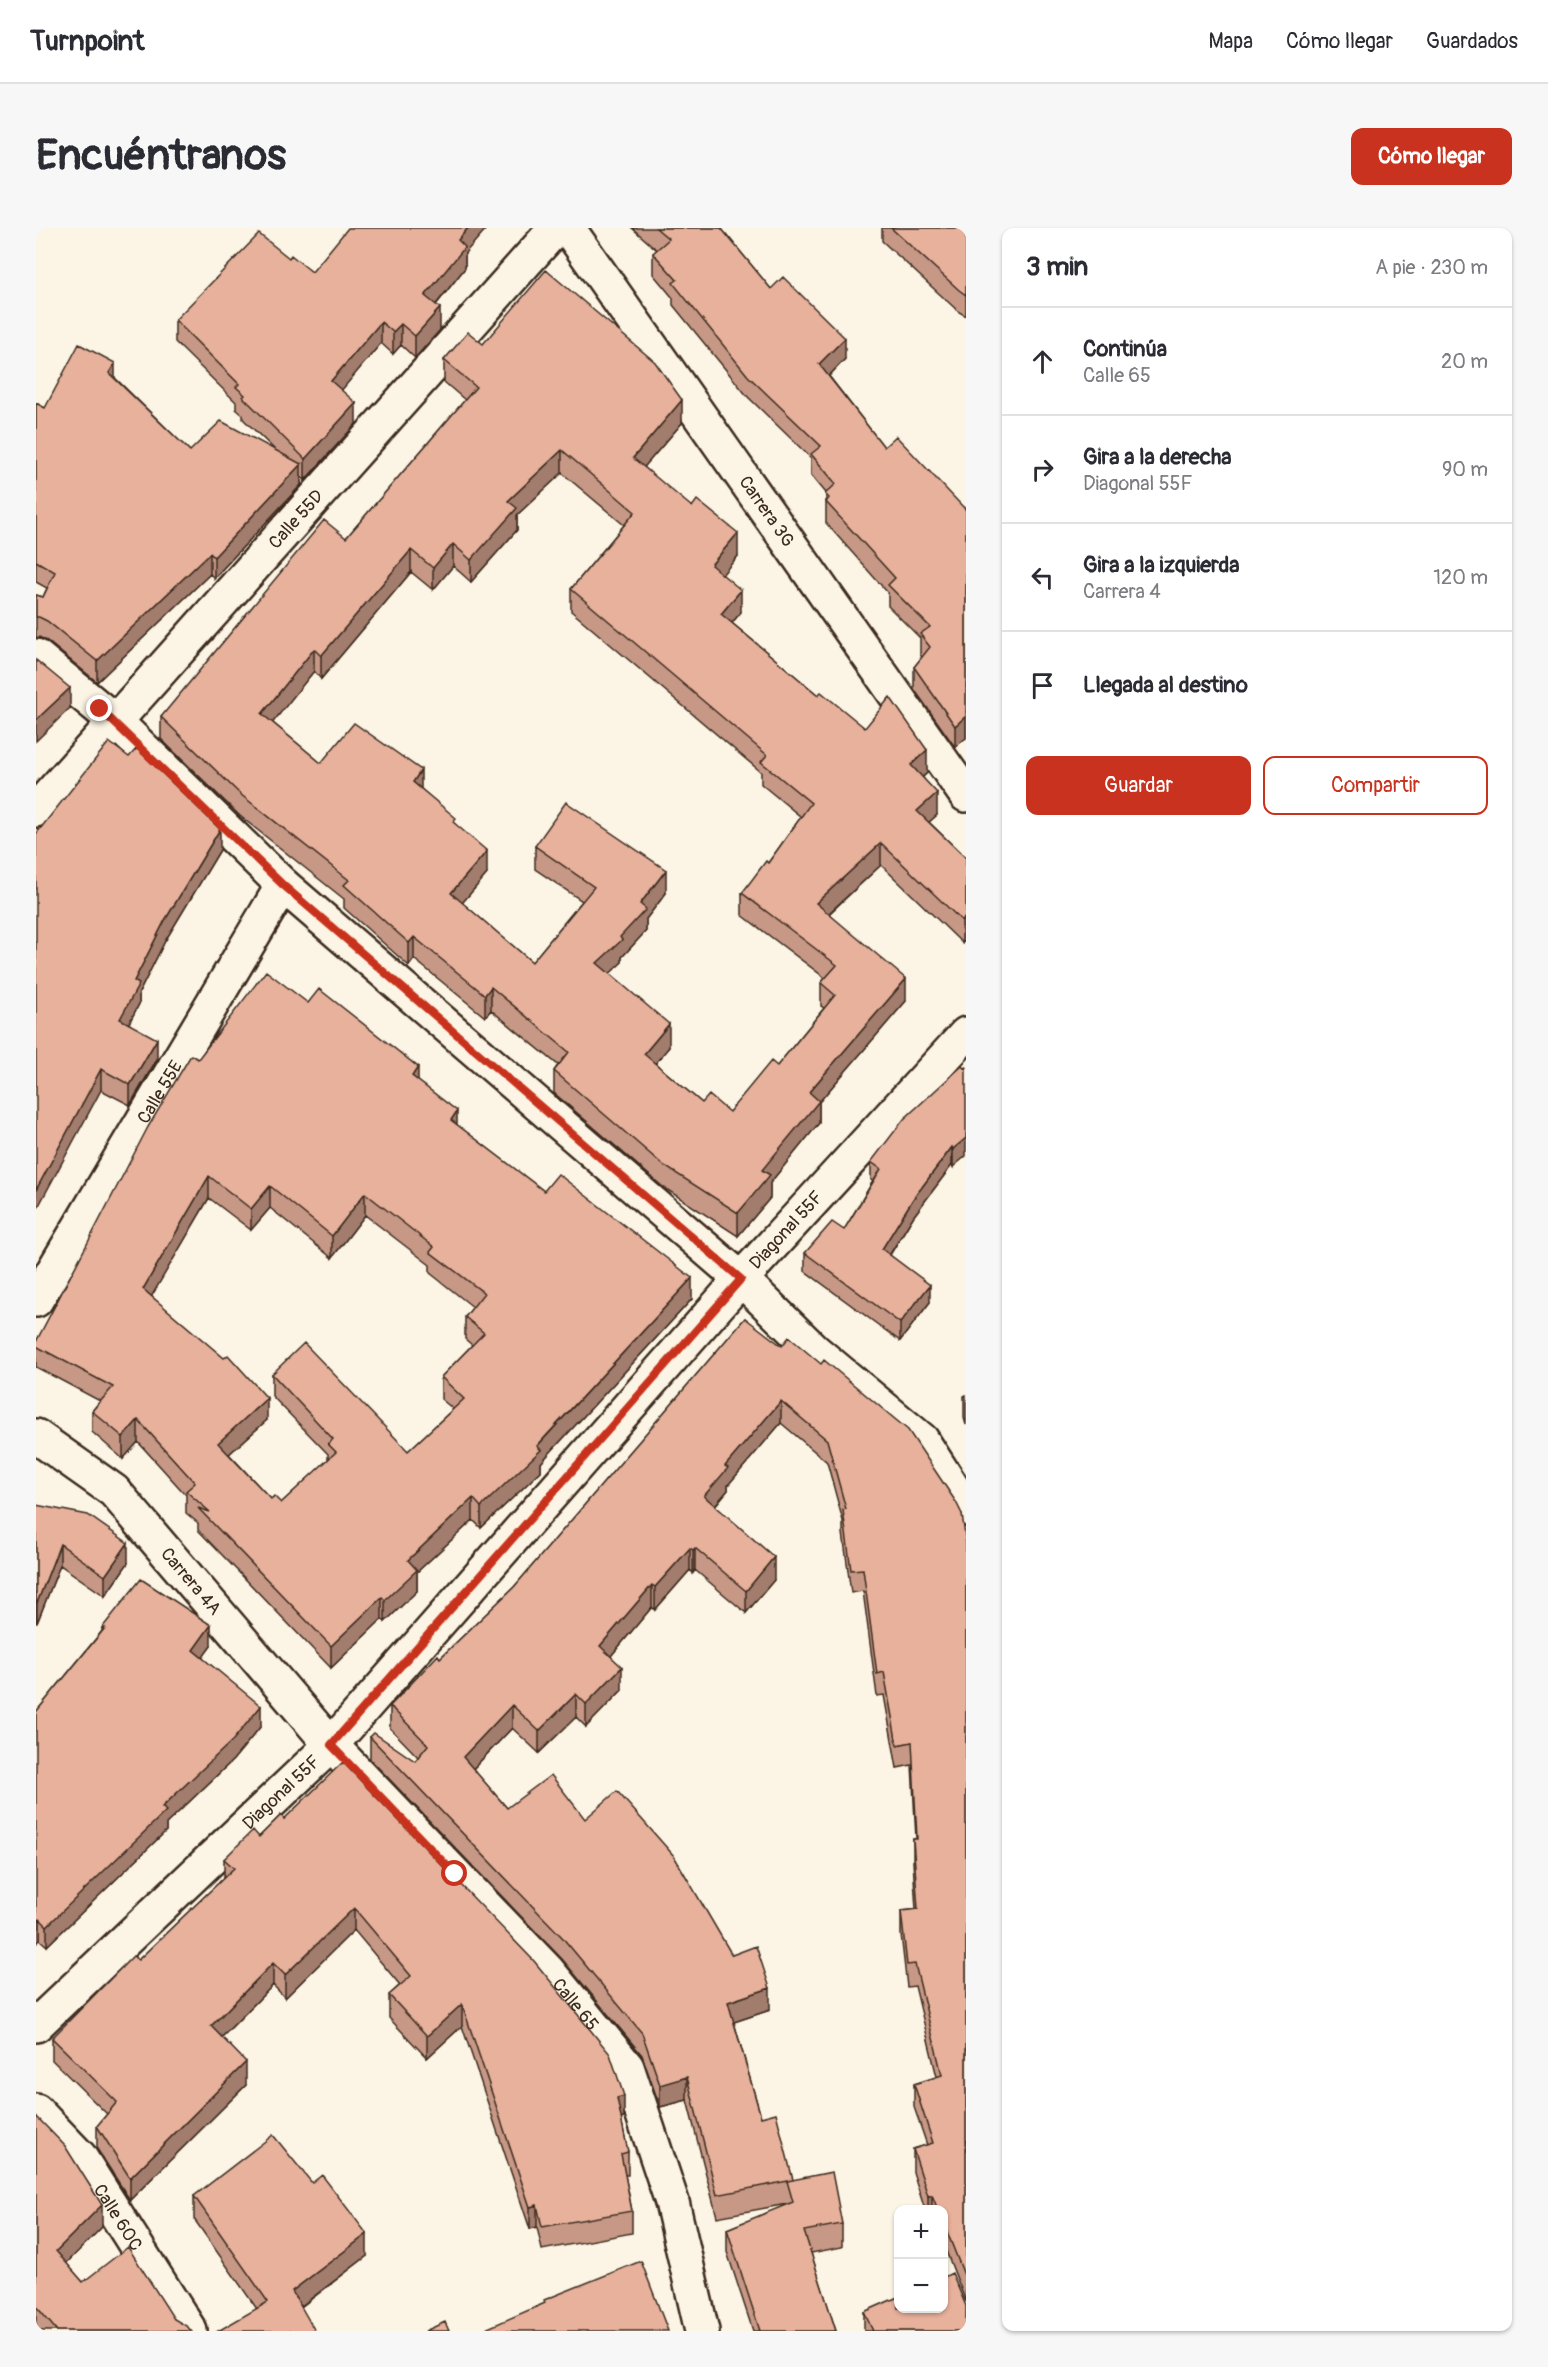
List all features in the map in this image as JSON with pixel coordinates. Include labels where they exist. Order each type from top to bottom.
[{"type":"street","name":"Calle 55D","points":[[36,810],[556,228]]},
{"type":"street","name":"Carrera 3G","points":[[568,228],[966,795]]},
{"type":"street","points":[[36,656],[116,722],[283,885],[741,1279],[815,1351],[922,1440],[966,1509]]},
{"type":"street","name":"Calle 55E","points":[[36,1300],[283,885]]},
{"type":"street","name":"Diagonal 55F","points":[[36,2025],[331,1745],[741,1279],[966,1034]]},
{"type":"street","name":"Carrera 4A","points":[[36,1436],[114,1491],[331,1745]]},
{"type":"street","name":"Calle 65","points":[[331,1745],[548,1971],[627,2067],[672,2202],[702,2331]]},
{"type":"street","name":"Calle 60C","points":[[36,2111],[80,2157],[190,2331]]},
{"type":"building","points":[[348,228],[468,228],[458,240],[465,247],[425,296],[440,308],[415,336],[401,324],[393,332],[381,322],[331,381],[356,403],[305,459],[243,397],[245,395],[236,387],[239,384],[175,320],[259,234],[289,258],[291,255],[312,272]]},
{"type":"building","points":[[656,228],[721,228],[771,289],[783,277],[845,338],[819,364],[884,447],[896,436],[965,509],[966,507],[966,716],[955,726],[914,667],[930,647],[920,634],[930,627],[888,585],[895,578],[826,502],[829,498],[825,494],[836,484],[811,454],[821,446],[748,376],[673,283],[677,280],[653,253],[669,239]]},
{"type":"building","points":[[891,228],[966,228],[966,295],[959,290]]},
{"type":"building","points":[[546,270],[655,362],[682,400],[633,458],[692,507],[697,500],[738,533],[711,565],[741,590],[721,614],[818,695],[821,692],[865,728],[890,697],[927,750],[911,765],[937,793],[917,811],[966,858],[966,916],[962,921],[881,843],[816,903],[906,979],[809,1092],[819,1101],[762,1170],[770,1175],[738,1213],[663,1165],[554,1071],[569,1052],[491,987],[485,995],[414,937],[409,943],[344,885],[349,880],[240,794],[161,717],[324,520],[346,538],[476,387],[444,360],[468,332],[483,344]],"holes":[[[562,450],[635,512],[571,589],[767,755],[761,762],[811,803],[768,863],[766,861],[742,893],[837,965],[821,983],[835,995],[777,1066],[771,1061],[729,1112],[709,1095],[702,1103],[644,1054],[669,1024],[597,963],[622,940],[620,937],[646,909],[640,904],[666,870],[566,802],[535,846],[594,887],[532,962],[451,893],[487,851],[453,822],[456,818],[413,782],[421,770],[354,723],[321,763],[262,714],[314,649],[321,656],[411,550],[433,568],[453,544],[471,560],[517,508],[508,501]]]},
{"type":"building","points":[[79,344],[115,363],[109,373],[190,451],[221,421],[301,464],[214,557],[210,553],[97,661],[47,621],[36,617],[36,595],[43,597],[55,572],[36,561],[36,403],[45,408]]},
{"type":"building","points":[[36,660],[70,688],[36,720]]},
{"type":"building","points":[[109,742],[129,757],[137,748],[220,829],[165,920],[134,981],[139,984],[120,1019],[157,1039],[130,1085],[101,1069],[36,1190],[36,834]]},
{"type":"building","points":[[266,971],[308,1003],[319,989],[418,1067],[412,1076],[457,1111],[451,1120],[544,1191],[558,1174],[692,1278],[537,1446],[541,1450],[481,1507],[473,1498],[408,1560],[417,1570],[385,1600],[382,1597],[331,1646],[198,1508],[210,1512],[186,1491],[195,1483],[138,1420],[123,1437],[92,1411],[113,1387],[36,1346],[36,1342],[148,1127],[191,1055],[198,1059]],"holes":[[[209,1176],[251,1209],[270,1186],[332,1236],[365,1193],[434,1247],[430,1252],[484,1293],[465,1317],[484,1333],[441,1377],[464,1399],[408,1451],[304,1343],[272,1374],[333,1439],[328,1444],[336,1452],[281,1503],[274,1496],[271,1499],[218,1443],[267,1398],[228,1355],[224,1358],[143,1289]]]},
{"type":"building","points":[[962,1066],[966,1067],[966,1138],[953,1149],[952,1147],[913,1199],[882,1249],[930,1285],[900,1323],[805,1253],[832,1222],[844,1230],[881,1169],[871,1162],[904,1119]]},
{"type":"building","points":[[745,1318],[782,1346],[789,1337],[821,1364],[824,1360],[908,1430],[956,1502],[962,1514],[966,1543],[966,2280],[948,2234],[948,2205],[936,2205],[932,2195],[928,2196],[913,2149],[933,2143],[914,2084],[942,2075],[915,1964],[907,1965],[901,1911],[918,1909],[913,1839],[917,1839],[912,1742],[897,1745],[884,1672],[877,1674],[863,1569],[851,1570],[843,1510],[846,1509],[827,1440],[781,1401],[725,1466],[728,1468],[704,1496],[774,1557],[746,1591],[695,1548],[693,1550],[690,1548],[655,1587],[652,1585],[600,1646],[622,1667],[586,1704],[576,1694],[539,1731],[512,1705],[463,1757],[507,1808],[551,1775],[585,1819],[617,1791],[674,1856],[732,1955],[756,1946],[770,1988],[728,2002],[761,2117],[776,2113],[793,2180],[717,2195],[687,2077],[660,2085],[642,2033],[562,1937],[370,1737],[374,1733],[415,1761],[428,1745],[390,1706],[438,1655],[440,1658],[514,1587]]},
{"type":"building","points":[[36,1505],[88,1515],[128,1543],[105,1576],[60,1544],[37,1603]]},
{"type":"building","points":[[141,1579],[211,1625],[193,1650],[261,1706],[233,1740],[162,1807],[166,1811],[47,1926],[40,1919],[36,1923],[36,1712],[105,1628],[102,1628]]},
{"type":"building","points":[[343,1762],[534,1961],[610,2054],[624,2096],[617,2098],[628,2152],[621,2154],[632,2211],[542,2227],[537,2205],[530,2207],[462,2004],[427,2036],[389,1995],[411,1976],[354,1908],[285,1975],[273,1963],[211,2026],[246,2062],[130,2178],[97,2126],[117,2102],[52,2038],[133,1956],[138,1960],[234,1868],[224,1859],[253,1830],[259,1837],[281,1815],[284,1819]]},
{"type":"building","points":[[36,2116],[65,2146],[102,2205],[56,2251],[83,2282],[128,2247],[174,2319],[191,2331],[57,2331],[36,2306]]},
{"type":"building","points":[[273,2135],[312,2183],[322,2175],[367,2234],[292,2291],[315,2331],[218,2331],[268,2302],[194,2196]]},
{"type":"building","points":[[832,2172],[842,2224],[804,2231],[836,2331],[760,2331],[727,2229],[793,2202],[787,2181]]},
{"type":"building","points":[[641,2261],[668,2331],[481,2331],[545,2303],[544,2300]]},
{"type":"building","points":[[952,2273],[966,2306],[966,2331],[873,2331],[864,2312],[894,2299],[894,2313],[948,2313],[948,2275]]},
{"type":"building","points":[[445,2322],[449,2331],[425,2331]]},
{"type":"route","points":[[100,709],[283,885],[741,1279],[331,1745],[455,1874]]}]
